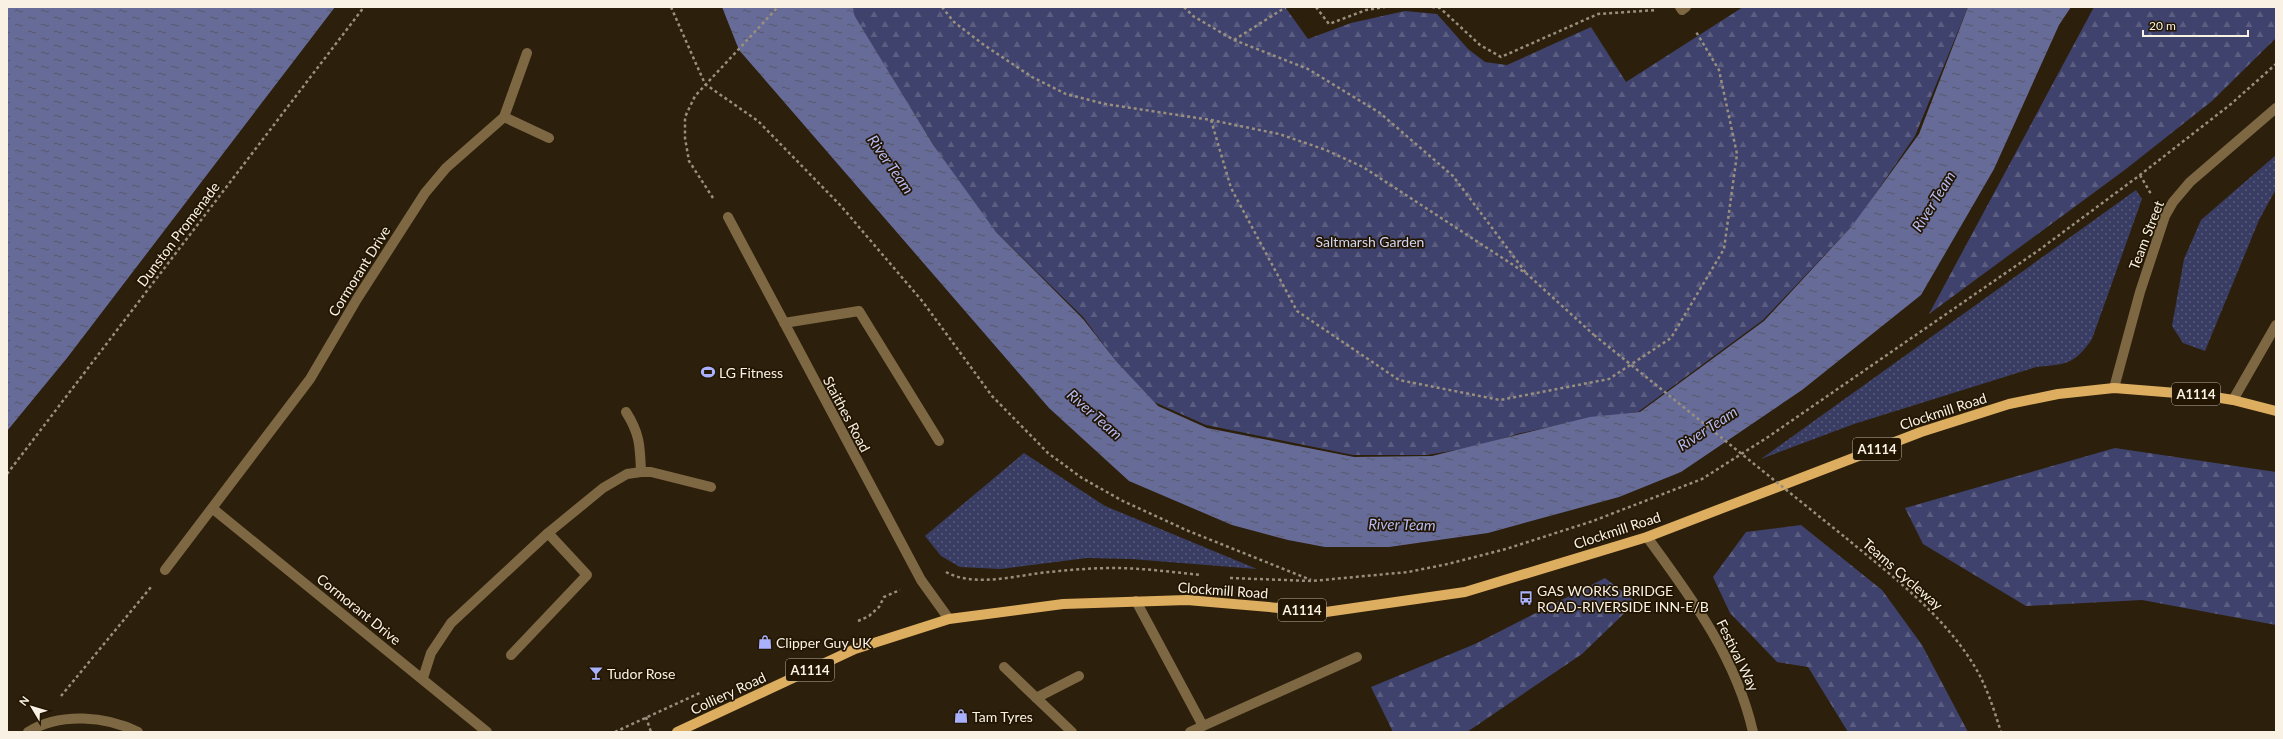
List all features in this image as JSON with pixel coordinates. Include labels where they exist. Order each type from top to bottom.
[{"type":"main road","name":"Clockmill Road","points":[[949,619],[1063,604],[1187,600],[1326,612],[1464,592],[1647,536],[1921,432],[2009,404],[2058,394],[2114,388],[2202,395],[2233,400],[2276,411]]},
{"type":"main road","name":"Colliery Road","points":[[676,732],[854,648],[949,619]]},
{"type":"street","name":"Cormorant Drive","points":[[165,570],[310,379],[358,299],[425,193],[446,168],[504,117],[527,53]]},
{"type":"street","name":"Team Street","points":[[2114,388],[2140,292],[2165,216],[2173,202],[2190,182],[2276,108]]},
{"type":"street","points":[[504,117],[549,138]]},
{"type":"street","name":"Staithes Road","points":[[728,217],[921,580],[949,619]]},
{"type":"street","points":[[784,323],[859,311],[939,441]]},
{"type":"street","points":[[2233,400],[2276,325]]},
{"type":"street","points":[[626,412],[636,428],[640,443],[640,472]]},
{"type":"street","points":[[423,678],[431,653],[451,624],[548,533],[603,488],[627,474],[640,472],[651,472],[711,487]]},
{"type":"street","name":"Cormorant Drive","points":[[212,508],[423,678],[487,732]]},
{"type":"street","points":[[511,655],[588,575],[548,533]]},
{"type":"street","name":"Festival Way","points":[[1647,536],[1697,605],[1725,654],[1747,706],[1753,732]]},
{"type":"street","points":[[1136,601],[1202,726]]},
{"type":"street","points":[[1190,732],[1357,657]]},
{"type":"street","points":[[1004,667],[1072,732]]},
{"type":"street","points":[[1036,698],[1079,676]]},
{"type":"street","points":[[28,732],[55,721],[94,719],[122,724],[138,732]]},
{"type":"path","name":"Dunston Promenade","points":[[7,474],[364,7]]},
{"type":"path","points":[[671,7],[705,84],[758,121],[841,206],[923,302],[992,396],[1048,453],[1082,478],[1121,500],[1186,530],[1312,581]]},
{"type":"path","points":[[728,217],[705,189],[689,161],[684,138],[685,117],[695,96],[705,84],[778,7]]},
{"type":"path","points":[[942,7],[954,22],[984,45],[1032,77],[1066,94],[1105,104],[1211,120],[1297,139],[1363,167],[1527,274]]},
{"type":"path","points":[[1184,7],[1193,16],[1234,40],[1308,70],[1380,113],[1453,176],[1527,274]]},
{"type":"path","points":[[1234,40],[1286,7]]},
{"type":"path","points":[[1316,7],[1329,24],[1366,10],[1385,7]]},
{"type":"path","points":[[1211,120],[1231,188],[1297,311],[1399,380],[1500,400],[1609,379],[1671,338],[1724,249],[1737,154],[1719,70],[1683,8],[1598,14],[1502,57],[1480,46],[1440,8],[1432,7]]},
{"type":"path","points":[[1222,577],[1312,581],[1408,572],[1506,549],[1593,521],[1702,479],[1774,433],[2039,250],[2140,176],[2231,104],[2276,64]]},
{"type":"path","name":"Teams Cycleway","points":[[1527,274],[1594,335],[1920,599],[1948,629],[1975,667],[1991,699],[2001,732]]},
{"type":"path","points":[[854,623],[869,616],[879,607],[884,597],[942,570],[969,579],[992,579],[1078,569],[1113,568],[1150,569],[1208,576]]},
{"type":"path","points":[[60,697],[165,570]]},
{"type":"path","points":[[615,732],[703,691]]},
{"type":"path","points":[[646,717],[651,732]]},
{"type":"shaded area","points":[[2276,155],[2276,189],[2259,220],[2205,351],[2183,343],[2172,326],[2184,259],[2201,220]]},
{"type":"shaded area","points":[[2136,190],[2142,199],[2092,339],[2080,354],[2062,364],[2036,367],[1854,424],[1761,459]]},
{"type":"shaded area","points":[[1024,453],[1105,506],[1257,569],[1131,559],[1087,558],[1000,569],[960,567],[941,556],[925,536]]},
{"type":"green space","name":"Saltmarsh Garden","points":[[852,7],[1285,7],[1308,39],[1351,23],[1405,11],[1437,14],[1468,49],[1485,62],[1507,65],[1591,27],[1626,82],[1743,7],[1968,7],[1915,136],[1856,222],[1763,320],[1638,412],[1592,418],[1517,434],[1480,446],[1427,455],[1353,455],[1206,425],[1154,402],[1115,360],[1083,317],[994,230],[938,152],[853,15]]},
{"type":"green space","points":[[2094,7],[2276,7],[2276,38],[2212,101],[2126,169],[1929,314]]},
{"type":"green space","points":[[2115,448],[2276,472],[2276,625],[2142,600],[2026,606],[1923,544],[1905,508]]},
{"type":"green space","points":[[1801,525],[1882,590],[1922,645],[1968,732],[1848,732],[1808,667],[1777,662],[1730,613],[1713,577],[1746,532]]},
{"type":"green space","points":[[1605,578],[1636,602],[1582,654],[1467,732],[1393,732],[1371,687],[1475,644]]},
{"type":"water","points":[[7,7],[335,7],[67,358],[7,431]]},
{"type":"water","name":"River Team","points":[[722,7],[853,7],[854,15],[934,146],[996,232],[1083,319],[1116,361],[1158,406],[1207,428],[1354,457],[1432,456],[1590,417],[1640,412],[1764,321],[1852,226],[1919,134],[1968,7],[2071,7],[2059,25],[1994,169],[1921,295],[1802,390],[1681,472],[1619,497],[1488,533],[1389,547],[1325,547],[1288,540],[1232,525],[1129,481],[1049,408],[739,50]]},
{"type":"place","name":"LG Fitness","points":[[708,372]]},
{"type":"place","name":"GAS WORKS BRIDGE ROAD-RIVERSIDE INN-E/B","points":[[1526,598]]},
{"type":"place","name":"Clipper Guy UK","points":[[765,642]]},
{"type":"place","name":"Tudor Rose","points":[[596,673]]},
{"type":"place","name":"Tam Tyres","points":[[961,716]]}]
